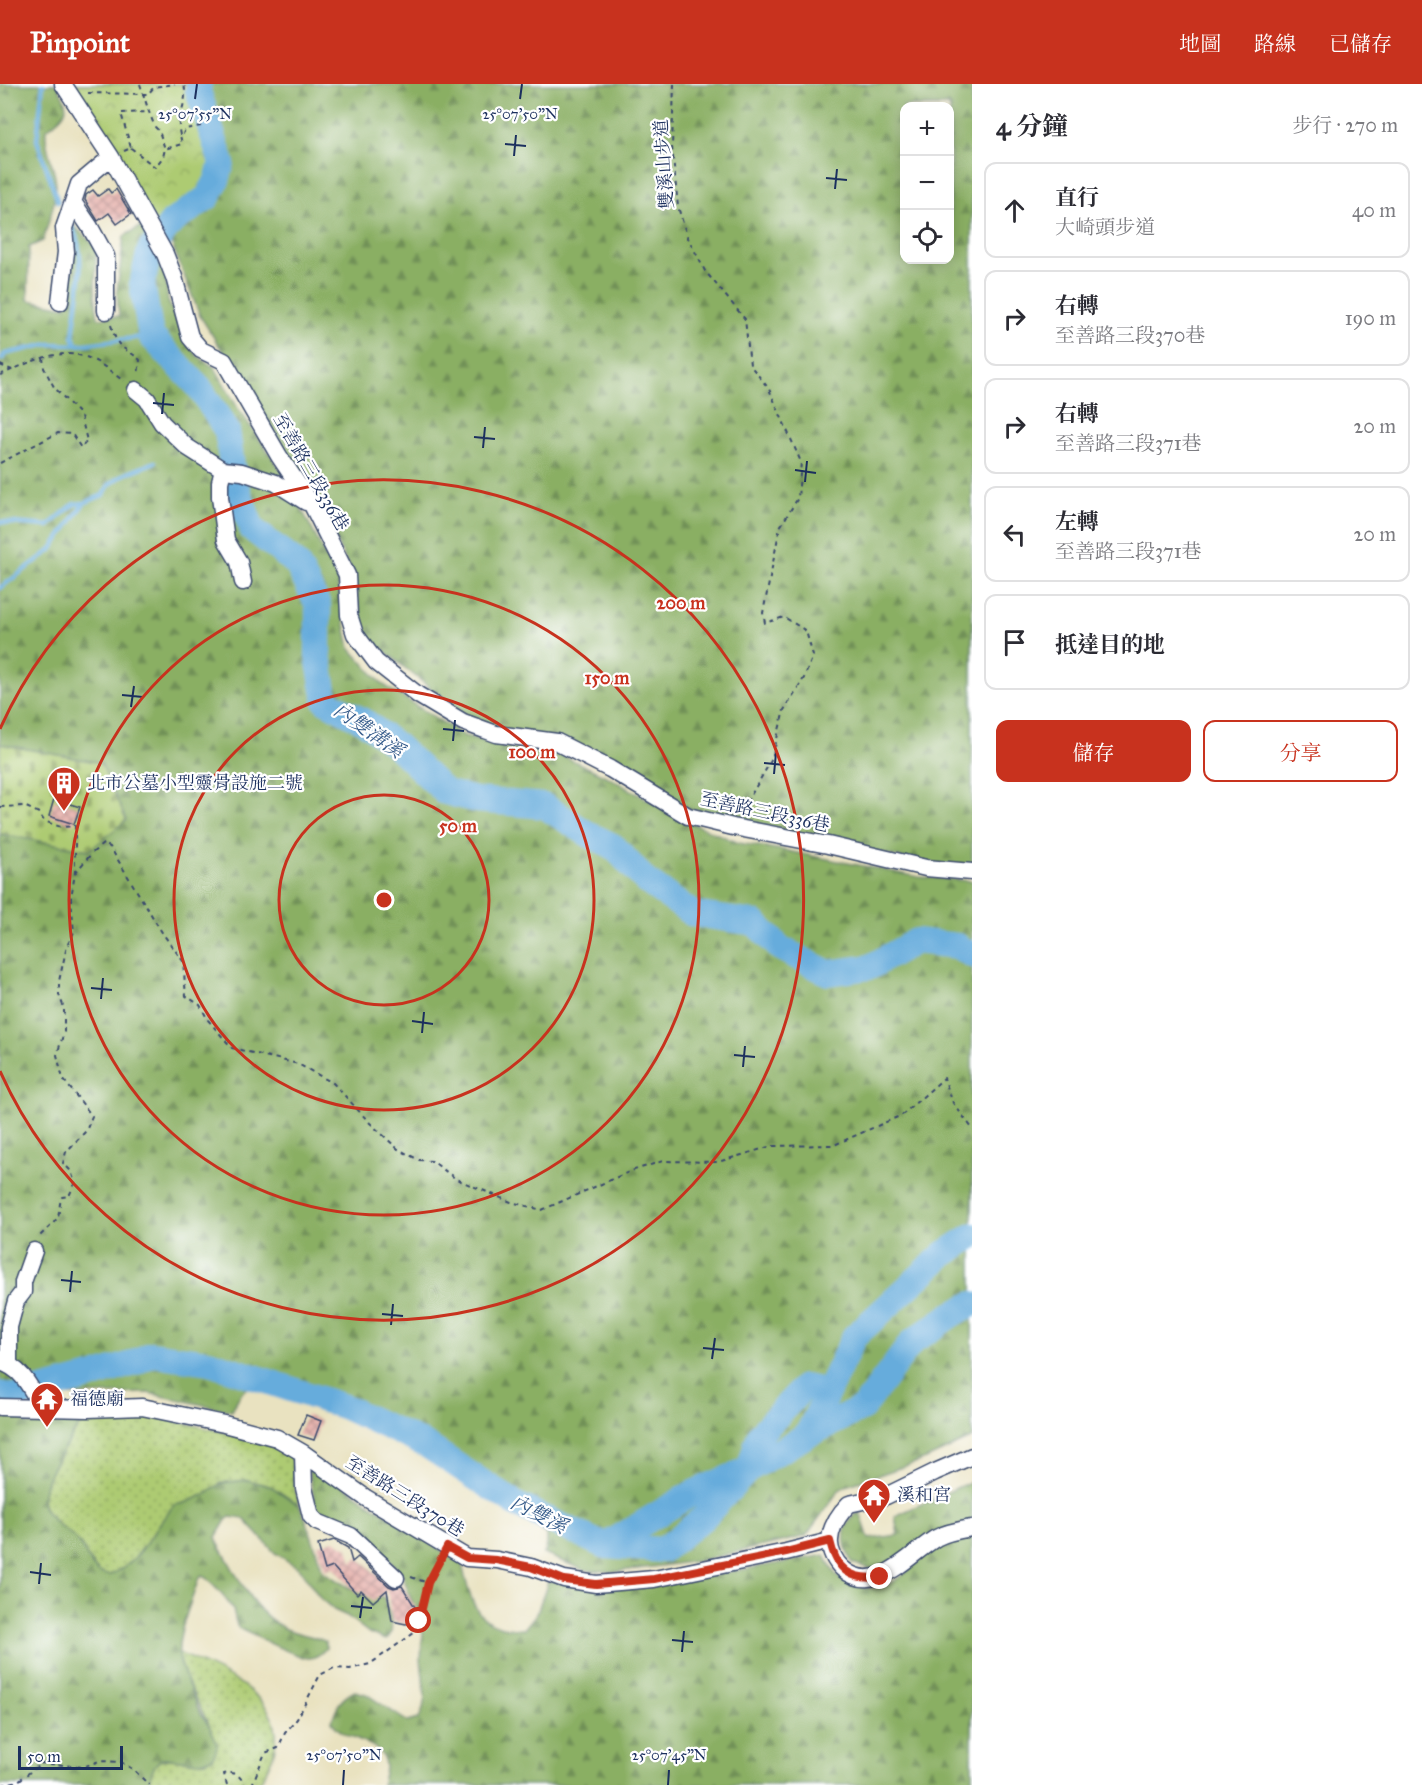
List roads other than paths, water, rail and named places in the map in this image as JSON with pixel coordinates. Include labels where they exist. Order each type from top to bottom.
[{"type":"street","points":[[60,302],[66,252],[64,228],[79,184],[111,157],[63,84]]},
{"type":"street","name":"至善路三段336巷","points":[[111,157],[165,254],[190,337],[201,350],[224,361],[279,456],[312,505],[347,575],[349,615],[355,634],[376,662],[418,695],[463,722],[496,734],[557,742],[610,769],[688,816],[926,868],[972,872]]},
{"type":"street","points":[[73,202],[106,256],[106,311]]},
{"type":"street","points":[[136,390],[147,399],[162,423],[187,447],[222,470],[242,472],[276,483],[312,505]]},
{"type":"street","points":[[222,470],[220,497],[226,540],[239,562],[243,582]]},
{"type":"street","points":[[34,1251],[23,1282],[23,1292],[16,1300],[9,1327],[4,1363],[19,1371],[42,1408]]},
{"type":"street","points":[[2,1317],[10,1286],[23,1282]]},
{"type":"street","name":"至善路三段370巷","points":[[0,1407],[88,1409],[142,1407],[277,1438],[303,1453],[366,1498],[467,1558],[496,1560],[531,1567],[564,1580],[596,1584],[654,1579],[830,1541]]},
{"type":"street","points":[[303,1453],[304,1488],[311,1516],[316,1522],[351,1536],[396,1578]]},
{"type":"street","points":[[972,1456],[886,1497],[849,1504],[833,1524],[830,1541],[833,1556],[844,1570],[856,1576],[873,1578],[886,1575],[937,1538],[954,1531],[972,1528]]},
{"type":"waterway","points":[[43,84],[37,140],[58,202]]},
{"type":"waterway","name":"內雙溝溪","points":[[199,84],[198,91],[222,163],[217,180],[208,197],[172,222],[150,250],[142,284],[151,336],[199,387],[227,431],[234,480],[252,529],[297,564],[318,605],[318,656],[326,701],[365,722],[397,746],[445,792],[476,800],[544,806],[590,835],[613,846],[646,881],[693,914],[755,923],[780,948],[828,973],[870,967],[916,941],[957,946],[972,955]]},
{"type":"waterway","points":[[71,225],[76,237],[80,265],[73,337],[77,345],[151,336]]},
{"type":"waterway","points":[[2,359],[5,354],[49,344],[77,345]]},
{"type":"waterway","points":[[0,588],[51,550],[84,503],[103,495],[109,485],[123,475],[155,462]]},
{"type":"waterway","name":"內雙溝溪","points":[[228,479],[234,480]]},
{"type":"waterway","points":[[0,522],[48,526],[74,504],[84,503]]},
{"type":"waterway","name":"內雙溪","points":[[0,1394],[14,1397],[91,1377],[134,1363],[152,1354],[209,1362],[345,1407],[426,1445],[517,1505],[605,1546],[663,1550],[703,1518],[749,1469],[807,1435],[854,1337],[944,1254],[972,1236]]},
{"type":"waterway","points":[[807,1435],[863,1408],[912,1342],[951,1315],[972,1304]]},
{"type":"waterway","points":[[605,1546],[693,1493],[749,1469],[760,1434],[804,1387],[827,1391]]},
{"type":"place","name":"北市公墓小型靈骨設施二號","points":[[64,812]]},
{"type":"place","name":"福德廟","points":[[47,1428]]},
{"type":"place","name":"溪和宮","points":[[874,1524]]}]
